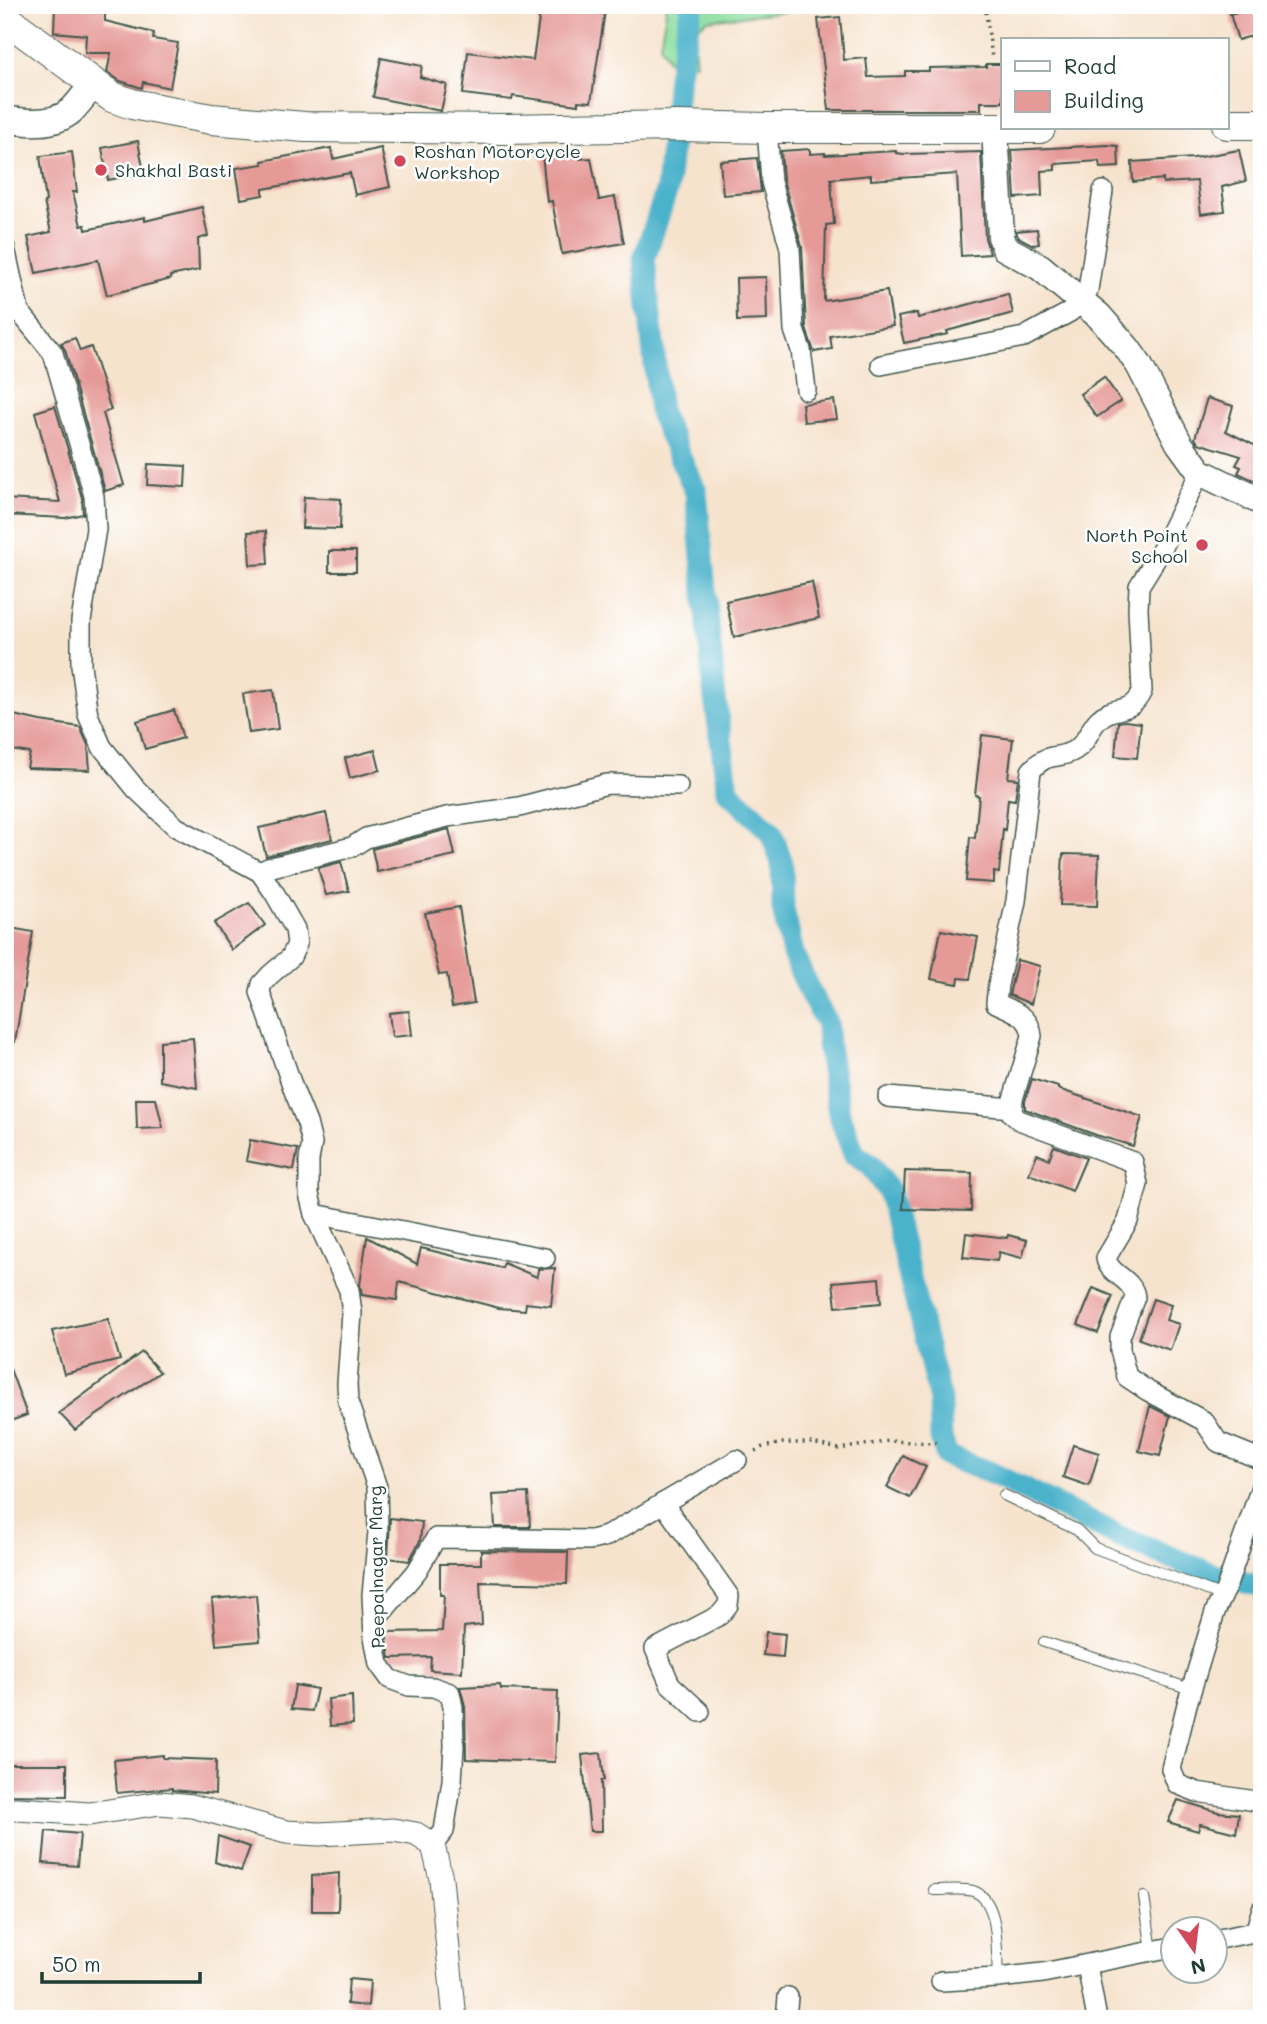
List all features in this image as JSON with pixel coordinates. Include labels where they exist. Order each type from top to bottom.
[{"type":"main road","points":[[5,18],[112,97],[132,104],[211,118],[305,127],[1001,129]]},
{"type":"main road","points":[[5,119],[39,122],[62,117],[93,85]]},
{"type":"main road","points":[[1228,124],[1262,124]]},
{"type":"main road","points":[[995,129],[1002,243],[1005,248],[1040,267],[1099,316],[1139,365],[1179,443],[1200,472],[1262,502]]},
{"type":"street","points":[[767,128],[771,182],[790,248],[794,330],[801,350],[806,390]]},
{"type":"street","points":[[881,365],[1024,337],[1054,322],[1082,302],[1088,290],[1093,265],[1103,191]]},
{"type":"street","name":"Peepalnagar Marg","points":[[5,248],[19,311],[53,352],[94,496],[96,528],[81,621],[82,665],[88,715],[102,747],[135,789],[176,827],[260,872],[295,929],[298,944],[291,957],[262,984],[260,992],[312,1143],[309,1194],[314,1214],[349,1290],[352,1313],[348,1402],[377,1487],[378,1532],[372,1594],[374,1637],[379,1664],[390,1679],[409,1686],[433,1687],[450,1693],[453,1707],[452,1781],[444,1831],[433,1845]]},
{"type":"street","points":[[1200,472],[1162,549],[1139,586],[1142,691],[1138,701],[1130,707],[1108,713],[1097,721],[1086,740],[1075,750],[1047,757],[1038,762],[1031,771],[1016,901],[996,1003],[1027,1019],[1031,1028],[1032,1036],[1012,1114],[1019,1120],[1133,1161],[1138,1184],[1128,1221],[1106,1258],[1108,1266],[1135,1290],[1136,1297],[1120,1337],[1120,1350],[1127,1377],[1204,1421],[1219,1443],[1262,1461]]},
{"type":"street","points":[[260,872],[352,846],[366,838],[447,817],[519,807],[607,784],[678,786]]},
{"type":"street","points":[[888,1097],[1012,1108]]},
{"type":"street","points":[[314,1214],[545,1258]]},
{"type":"street","points":[[374,1622],[417,1572],[436,1538],[591,1540],[607,1536],[737,1460]]},
{"type":"street","points":[[1262,1484],[1224,1594],[1215,1612],[1191,1689],[1171,1769],[1177,1784],[1198,1791],[1262,1802]]},
{"type":"street","points":[[663,1503],[729,1596],[728,1605],[720,1615],[655,1649],[670,1684],[700,1712]]},
{"type":"street","points":[[5,1809],[89,1814],[160,1803],[192,1806],[286,1832],[319,1834],[393,1830],[416,1834],[433,1845],[441,1879],[455,2019]]},
{"type":"street","points":[[1228,1937],[1249,1933],[1256,1928],[1262,1909]]},
{"type":"street","points":[[941,1980],[1043,1973],[1158,1950]]},
{"type":"street","points":[[1087,1965],[1097,2019]]},
{"type":"street","points":[[786,2019],[788,1997]]},
{"type":"lane","points":[[1004,1495],[1077,1530],[1095,1548],[1224,1594]]},
{"type":"lane","points":[[1044,1642],[1191,1689]]},
{"type":"lane","points":[[934,1890],[972,1891],[986,1899],[993,1913],[998,1978]]},
{"type":"lane","points":[[1144,1897],[1152,1951]]},
{"type":"path","points":[[985,5],[992,58]]},
{"type":"path","points":[[737,1460],[763,1447],[783,1443],[812,1443],[839,1449],[889,1441],[936,1443]]},
{"type":"green space","points":[[665,5],[843,5],[707,20],[693,32],[696,64],[668,60],[660,44]]},
{"type":"building","points":[[55,5],[105,5],[105,21],[154,33],[153,39],[178,43],[170,88],[143,82],[142,88],[120,81],[107,72],[111,53],[85,53],[86,35],[54,32]]},
{"type":"building","points":[[541,5],[606,5],[591,102],[578,101],[578,105],[513,96],[512,100],[463,94],[468,52],[533,60]]},
{"type":"building","points":[[1262,5],[1262,33],[1238,40],[1230,14]]},
{"type":"building","points":[[840,17],[844,60],[866,58],[868,77],[905,76],[905,71],[929,71],[929,68],[986,67],[986,64],[1001,64],[1001,102],[981,102],[981,110],[829,110],[818,19]]},
{"type":"building","points":[[381,58],[422,66],[420,77],[447,85],[441,111],[373,97]]},
{"type":"building","points":[[138,141],[144,173],[108,180],[102,148]]},
{"type":"building","points":[[1118,146],[1119,167],[1100,168],[1099,161],[1055,164],[1055,170],[1041,171],[1042,196],[1015,198],[1012,150]]},
{"type":"building","points":[[331,148],[333,159],[381,148],[390,187],[355,195],[350,173],[263,189],[263,195],[241,199],[236,168]]},
{"type":"building","points":[[810,149],[810,154],[825,155],[896,151],[904,154],[981,152],[985,238],[990,254],[961,256],[957,174],[871,180],[871,175],[831,179],[834,224],[826,225],[824,301],[887,291],[893,326],[830,336],[832,349],[814,352],[806,328],[802,247],[783,180],[781,151]]},
{"type":"building","points":[[1239,150],[1246,181],[1222,187],[1225,211],[1201,214],[1197,181],[1163,183],[1163,179],[1133,182],[1132,162],[1194,158]]},
{"type":"building","points":[[579,151],[580,159],[591,158],[599,200],[615,197],[624,243],[562,254],[552,201],[547,202],[542,154]]},
{"type":"building","points":[[72,152],[77,192],[73,192],[81,226],[85,225],[86,230],[145,217],[145,221],[202,207],[208,236],[198,239],[199,270],[107,295],[98,260],[36,273],[28,237],[51,232],[44,202],[40,156]]},
{"type":"building","points":[[757,158],[761,192],[723,195],[720,161]]},
{"type":"building","points":[[1037,229],[1039,244],[1033,245],[1018,237],[1016,231]]},
{"type":"building","points":[[766,277],[767,320],[737,321],[736,278]]},
{"type":"building","points":[[1008,294],[1013,313],[947,331],[948,334],[904,343],[898,317],[917,313],[918,318]]},
{"type":"building","points":[[75,338],[80,351],[91,347],[111,410],[103,413],[124,485],[105,491],[61,343]]},
{"type":"building","points":[[1104,377],[1121,401],[1097,417],[1080,394]]},
{"type":"building","points":[[1207,398],[1233,406],[1226,431],[1262,449],[1262,484],[1238,473],[1241,467],[1236,465],[1241,456],[1198,443],[1195,438]]},
{"type":"building","points":[[834,400],[837,419],[804,422],[802,404]]},
{"type":"building","points":[[55,406],[82,498],[83,514],[65,518],[5,515],[5,499],[60,502],[35,412]]},
{"type":"building","points":[[148,464],[186,466],[185,487],[147,485]]},
{"type":"building","points":[[304,497],[341,499],[340,529],[302,528]]},
{"type":"building","points":[[266,531],[268,564],[250,565],[248,532]]},
{"type":"building","points":[[329,551],[356,551],[356,572],[329,572]]},
{"type":"building","points":[[812,582],[819,618],[734,637],[726,601]]},
{"type":"building","points":[[273,690],[278,729],[249,733],[243,694]]},
{"type":"building","points":[[174,710],[183,738],[145,749],[137,721]]},
{"type":"building","points":[[5,713],[80,727],[88,745],[90,770],[27,768],[30,753],[5,749]]},
{"type":"building","points":[[1118,722],[1141,723],[1137,758],[1115,756]]},
{"type":"building","points":[[982,735],[1013,739],[1008,778],[1018,779],[1015,800],[1008,799],[999,873],[994,872],[994,883],[966,881],[970,837],[975,838],[979,796],[975,795]]},
{"type":"building","points":[[375,750],[380,770],[350,778],[345,758]]},
{"type":"building","points":[[326,813],[332,839],[266,856],[259,828]]},
{"type":"building","points":[[449,829],[455,855],[377,872],[372,849]]},
{"type":"building","points":[[1063,854],[1099,855],[1097,906],[1060,905]]},
{"type":"building","points":[[341,862],[349,891],[326,895],[318,868]]},
{"type":"building","points":[[249,903],[265,925],[232,950],[214,923]]},
{"type":"building","points":[[459,907],[474,1003],[452,1007],[447,974],[439,975],[425,913]]},
{"type":"building","points":[[5,927],[33,932],[15,1042],[5,1041]]},
{"type":"building","points":[[941,930],[978,937],[970,979],[959,978],[958,984],[931,979]]},
{"type":"building","points":[[1017,960],[1040,966],[1031,1004],[1009,995]]},
{"type":"building","points":[[409,1011],[412,1035],[392,1037],[389,1013]]},
{"type":"building","points":[[193,1038],[197,1088],[160,1081],[160,1041]]},
{"type":"building","points":[[1032,1079],[1142,1117],[1133,1146],[1025,1109]]},
{"type":"building","points":[[136,1099],[156,1099],[163,1128],[137,1129]]},
{"type":"building","points":[[250,1140],[298,1149],[294,1170],[246,1161]]},
{"type":"building","points":[[1054,1146],[1086,1158],[1072,1191],[1029,1174],[1037,1154],[1049,1159]]},
{"type":"building","points":[[905,1171],[972,1173],[971,1211],[903,1209]]},
{"type":"building","points":[[966,1233],[1007,1238],[1008,1235],[1027,1240],[1022,1258],[999,1252],[997,1261],[963,1257]]},
{"type":"building","points":[[367,1237],[417,1264],[421,1248],[502,1268],[504,1263],[537,1277],[538,1269],[555,1268],[551,1306],[526,1303],[525,1310],[499,1308],[399,1282],[397,1300],[362,1295],[360,1285]]},
{"type":"building","points":[[879,1278],[881,1303],[836,1307],[833,1282]]},
{"type":"building","points":[[1093,1288],[1113,1296],[1098,1333],[1078,1325]]},
{"type":"building","points":[[1153,1299],[1171,1305],[1166,1320],[1179,1324],[1170,1350],[1139,1339]]},
{"type":"building","points":[[108,1319],[120,1360],[64,1374],[52,1331]]},
{"type":"building","points":[[142,1352],[160,1372],[75,1430],[59,1413]]},
{"type":"building","points":[[5,1361],[27,1415],[5,1423]]},
{"type":"building","points":[[1150,1406],[1170,1416],[1160,1456],[1139,1451]]},
{"type":"building","points":[[1073,1445],[1099,1453],[1089,1486],[1063,1477]]},
{"type":"building","points":[[903,1456],[926,1467],[910,1498],[887,1487]]},
{"type":"building","points":[[528,1493],[530,1527],[495,1527],[493,1495]]},
{"type":"building","points":[[390,1518],[422,1522],[420,1541],[409,1561],[388,1558]]},
{"type":"building","points":[[481,1551],[568,1552],[567,1584],[480,1582],[482,1625],[464,1627],[462,1672],[430,1670],[431,1657],[390,1658],[386,1632],[442,1631],[444,1595],[440,1595],[440,1564],[481,1564]]},
{"type":"building","points":[[256,1595],[260,1641],[216,1645],[212,1599]]},
{"type":"building","points":[[766,1632],[785,1634],[783,1657],[763,1655]]},
{"type":"building","points":[[295,1685],[317,1689],[312,1711],[291,1709]]},
{"type":"building","points":[[500,1685],[501,1689],[558,1691],[555,1762],[466,1759],[465,1706],[460,1687]]},
{"type":"building","points":[[352,1696],[353,1724],[330,1726],[328,1699]]},
{"type":"building","points":[[601,1753],[604,1780],[601,1781],[602,1831],[590,1831],[582,1755]]},
{"type":"building","points":[[163,1755],[163,1758],[216,1760],[215,1794],[172,1788],[117,1793],[114,1760]]},
{"type":"building","points":[[5,1764],[67,1764],[67,1796],[5,1795]]},
{"type":"building","points":[[1178,1800],[1218,1812],[1239,1814],[1236,1833],[1200,1824],[1198,1831],[1168,1822]]},
{"type":"building","points":[[46,1831],[80,1834],[77,1866],[43,1863]]},
{"type":"building","points":[[218,1836],[250,1847],[241,1871],[215,1862]]},
{"type":"building","points":[[339,1873],[338,1911],[312,1911],[312,1876]]},
{"type":"building","points":[[349,1979],[370,1981],[368,2006],[347,2004]]},
{"type":"waterway","points":[[692,5],[678,77],[667,189],[644,259],[660,413],[696,492],[714,690],[728,791],[771,832],[782,863],[783,909],[793,954],[827,1023],[839,1113],[854,1154],[870,1165],[889,1192],[940,1400],[941,1438],[947,1456],[991,1473],[1120,1537],[1214,1575],[1262,1587]]},
{"type":"place","name":"Roshan Motorcycle Workshop","points":[[400,161]]},
{"type":"place","name":"Shakhal Basti","points":[[101,170]]},
{"type":"place","name":"North Point School","points":[[1202,545]]}]
